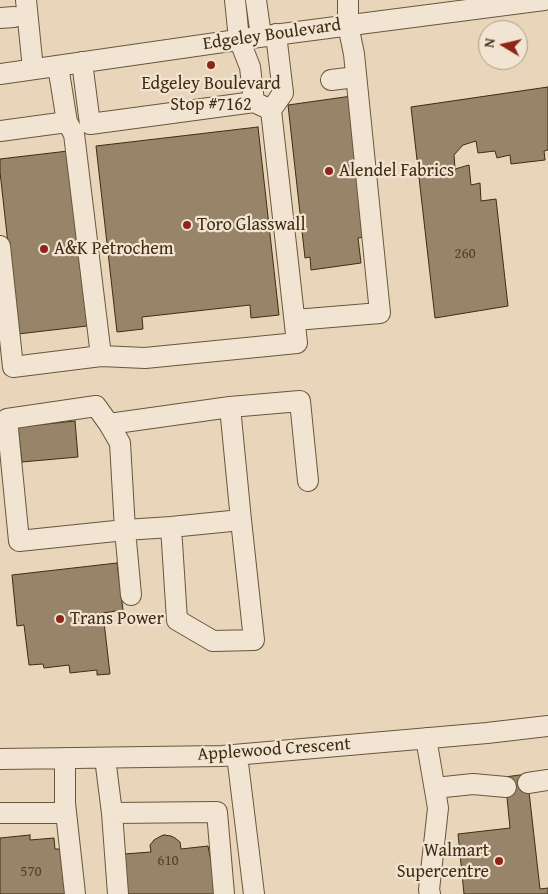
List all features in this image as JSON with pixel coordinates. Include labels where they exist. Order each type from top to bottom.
[{"type":"street","points":[[26,0],[34,70]]},
{"type":"street","points":[[0,246],[13,367],[100,356],[145,358],[297,343],[263,106],[239,39],[235,0]]},
{"type":"street","points":[[0,131],[77,127],[263,106],[283,93],[269,35],[256,0]]},
{"type":"street","points":[[295,320],[380,313],[354,54],[348,25],[348,0]]},
{"type":"street","name":"Edgeley Boulevard","points":[[0,74],[348,25],[482,4],[544,0]]},
{"type":"street","points":[[82,62],[77,127],[100,356]]},
{"type":"street","points":[[58,66],[77,127]]},
{"type":"street","points":[[331,80],[356,77]]},
{"type":"street","points":[[110,424],[230,407],[300,401],[308,481]]},
{"type":"street","points":[[132,595],[125,530],[120,443],[110,424],[96,406],[7,418],[20,542],[125,530],[241,520]]},
{"type":"street","points":[[171,527],[177,620],[213,641],[254,640],[230,407]]},
{"type":"street","name":"Applewood Crescent","points":[[0,759],[222,756],[548,726]]},
{"type":"street","points":[[426,738],[438,808],[430,894]]},
{"type":"street","points":[[237,755],[254,894]]},
{"type":"street","points":[[64,758],[66,813],[75,894]]},
{"type":"street","points":[[105,758],[112,813],[118,894]]},
{"type":"street","points":[[435,788],[473,784],[506,787]]},
{"type":"street","points":[[112,813],[217,812],[224,894]]},
{"type":"street","points":[[0,813],[66,813]]},
{"type":"building","points":[[548,87],[548,150],[544,151],[545,160],[511,164],[510,155],[497,158],[495,151],[478,153],[476,141],[463,145],[454,155],[455,169],[469,165],[471,185],[480,183],[481,201],[496,199],[508,306],[435,318],[411,107]]},
{"type":"building","name":"Alendel Fabrics","points":[[352,96],[372,236],[358,238],[361,263],[311,270],[310,257],[305,258],[288,105]]},
{"type":"building","name":"Toro Glasswall","points":[[258,127],[279,315],[251,318],[250,305],[142,317],[143,329],[117,332],[96,146]]},
{"type":"building","name":"A&K Petrochem","points":[[68,151],[87,326],[18,334],[0,159]]},
{"type":"building","points":[[75,421],[78,457],[22,462],[18,427]]},
{"type":"building","name":"Trans Power","points":[[117,563],[123,610],[103,613],[110,674],[97,675],[97,670],[70,673],[69,665],[44,668],[43,664],[29,665],[24,625],[17,626],[12,575]]},
{"type":"building","name":"Walmart Supercentre","points":[[527,774],[540,889],[548,888],[548,894],[464,894],[458,834],[510,828],[505,777]]},
{"type":"building","points":[[30,835],[30,840],[54,838],[55,849],[60,849],[65,894],[0,894],[0,838]]},
{"type":"building","points":[[164,835],[171,836],[180,842],[181,849],[208,846],[214,876],[215,894],[126,894],[124,854],[151,852],[150,845],[154,840]]},
{"type":"place","name":"Edgeley Boulevard Stop #7162","points":[[211,65]]},
{"type":"place","name":"Alendel Fabrics","points":[[329,171]]},
{"type":"place","name":"Toro Glasswall","points":[[187,225]]},
{"type":"place","name":"A&K Petrochem","points":[[44,249]]},
{"type":"place","name":"Trans Power","points":[[60,619]]},
{"type":"place","name":"Walmart Supercentre","points":[[499,861]]}]
